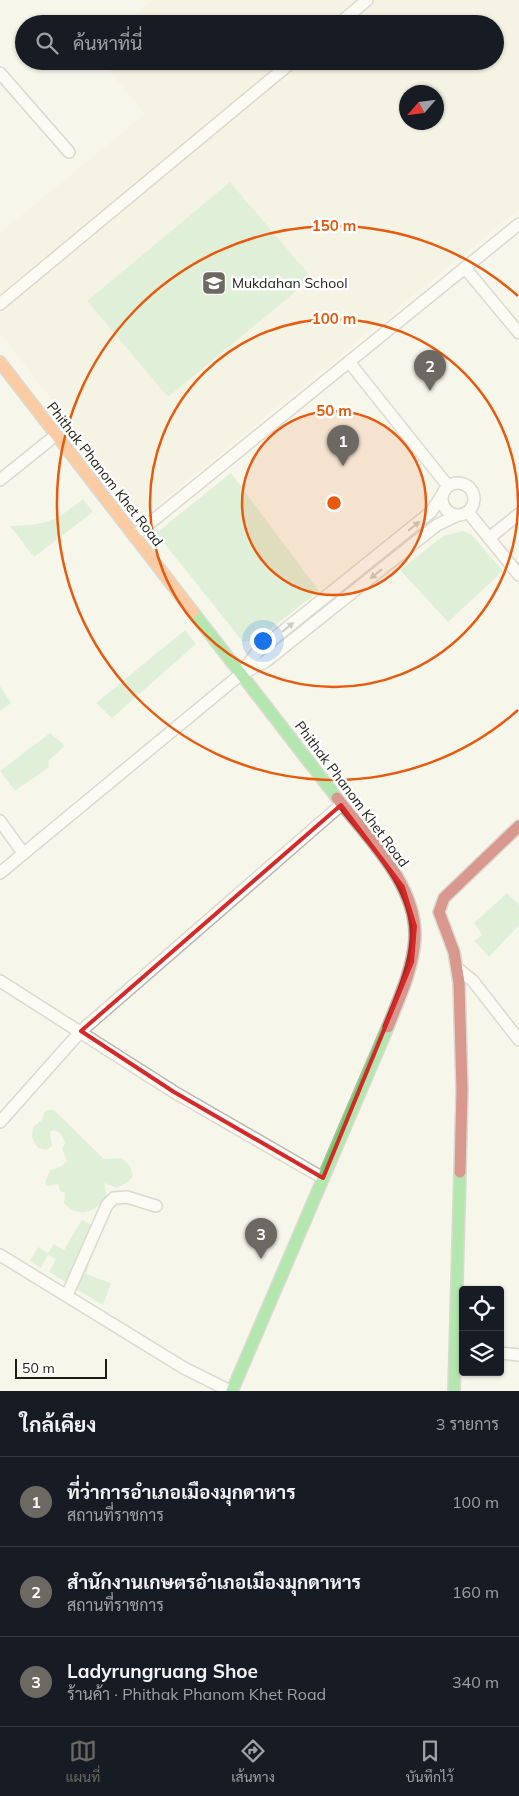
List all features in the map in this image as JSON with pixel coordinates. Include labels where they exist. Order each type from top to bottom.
[{"type":"main road","name":"Phithak Phanom Khet Road","points":[[0,362],[390,866],[403,887],[412,907],[416,943],[404,988],[231,1391]]},
{"type":"main road","points":[[459,1331],[462,1090],[458,968],[454,952],[439,916],[441,902],[519,826]]},
{"type":"main road","points":[[454,1391],[459,1349]]},
{"type":"street","points":[[350,15],[367,0]]},
{"type":"street","points":[[0,304],[283,70]]},
{"type":"street","points":[[0,73],[68,152]]},
{"type":"street","points":[[134,536],[519,224]]},
{"type":"street","points":[[464,268],[519,333]]},
{"type":"street","points":[[349,362],[445,491],[444,506],[452,514],[463,514],[489,538],[519,575]]},
{"type":"street","points":[[0,480],[56,435]]},
{"type":"street","points":[[0,873],[241,674],[265,662],[437,525],[463,514],[475,499],[471,489],[458,482],[445,491],[432,512],[256,652],[241,674]]},
{"type":"street","points":[[489,538],[519,514]]},
{"type":"street","points":[[0,1122],[81,1032],[341,805]]},
{"type":"street","points":[[0,821],[23,853]]},
{"type":"street","points":[[458,968],[473,981],[519,1040]]},
{"type":"street","points":[[0,981],[174,1092],[323,1178]]},
{"type":"street","points":[[66,1295],[107,1205],[114,1198],[127,1197],[156,1206]]},
{"type":"street","points":[[0,1255],[184,1368],[231,1391]]},
{"type":"street","points":[[504,1353],[519,1355]]},
{"type":"highlighted area","points":[[341,805],[403,887],[415,926],[412,962],[323,1178],[174,1092],[81,1031]]},
{"type":"shaded area","name":"Mukdahan School","points":[[154,0],[519,0],[519,209],[143,517],[0,333],[0,233],[145,114],[108,70],[504,70],[504,15],[134,15]]},
{"type":"green space","points":[[230,182],[312,278],[168,397],[87,301]]},
{"type":"green space","points":[[231,473],[319,591],[259,638],[243,642],[156,533]]},
{"type":"green space","points":[[83,499],[93,512],[34,557],[10,526],[33,525],[50,521],[65,513]]},
{"type":"green space","points":[[463,531],[472,535],[503,571],[448,622],[400,570],[443,536]]},
{"type":"green space","points":[[185,630],[196,644],[112,718],[96,703]]},
{"type":"green space","points":[[0,686],[11,703],[0,711]]},
{"type":"green space","points":[[50,733],[65,746],[48,761],[49,767],[15,791],[0,771]]},
{"type":"green space","points":[[507,893],[519,905],[519,925],[489,957],[474,941],[482,935],[474,923]]},
{"type":"green space","points":[[48,1110],[54,1110],[104,1159],[122,1158],[130,1166],[133,1176],[128,1182],[117,1188],[104,1183],[107,1197],[102,1203],[91,1210],[80,1212],[69,1208],[64,1203],[65,1193],[60,1191],[58,1184],[48,1186],[45,1183],[50,1170],[60,1167],[67,1161],[62,1149],[65,1143],[60,1133],[54,1130],[50,1132],[52,1146],[46,1150],[38,1148],[32,1138],[33,1127],[42,1120],[44,1113]]},
{"type":"green space","points":[[82,1220],[93,1226],[67,1283],[49,1272],[56,1259],[48,1255],[41,1268],[30,1261],[38,1247],[48,1253],[54,1244],[64,1250]]},
{"type":"green space","points":[[93,1249],[86,1274],[111,1283],[103,1305],[76,1289]]},
{"type":"traffic: fast","points":[[193,612],[337,798]]},
{"type":"traffic: fast","points":[[232,1391],[388,1027]]},
{"type":"traffic: fast","points":[[454,1391],[460,1172]]},
{"type":"traffic: slow","points":[[0,362],[193,612]]},
{"type":"traffic: jam","points":[[337,798],[389,863],[400,881],[414,919],[414,951],[405,984],[388,1027]]},
{"type":"traffic: jam","points":[[460,1172],[462,1090],[459,983],[454,952],[439,912],[444,898],[519,826]]},
{"type":"place","name":"Mukdahan School","points":[[214,283]]},
{"type":"place","name":"สำนักงานเกษตรอำเภอเมืองมุกดาหาร","points":[[430,391]]},
{"type":"place","name":"ที่ว่าการอำเภอเมืองมุกดาหาร","points":[[343,466]]},
{"type":"place","name":"Ladyrungruang Shoe","points":[[261,1259]]}]
